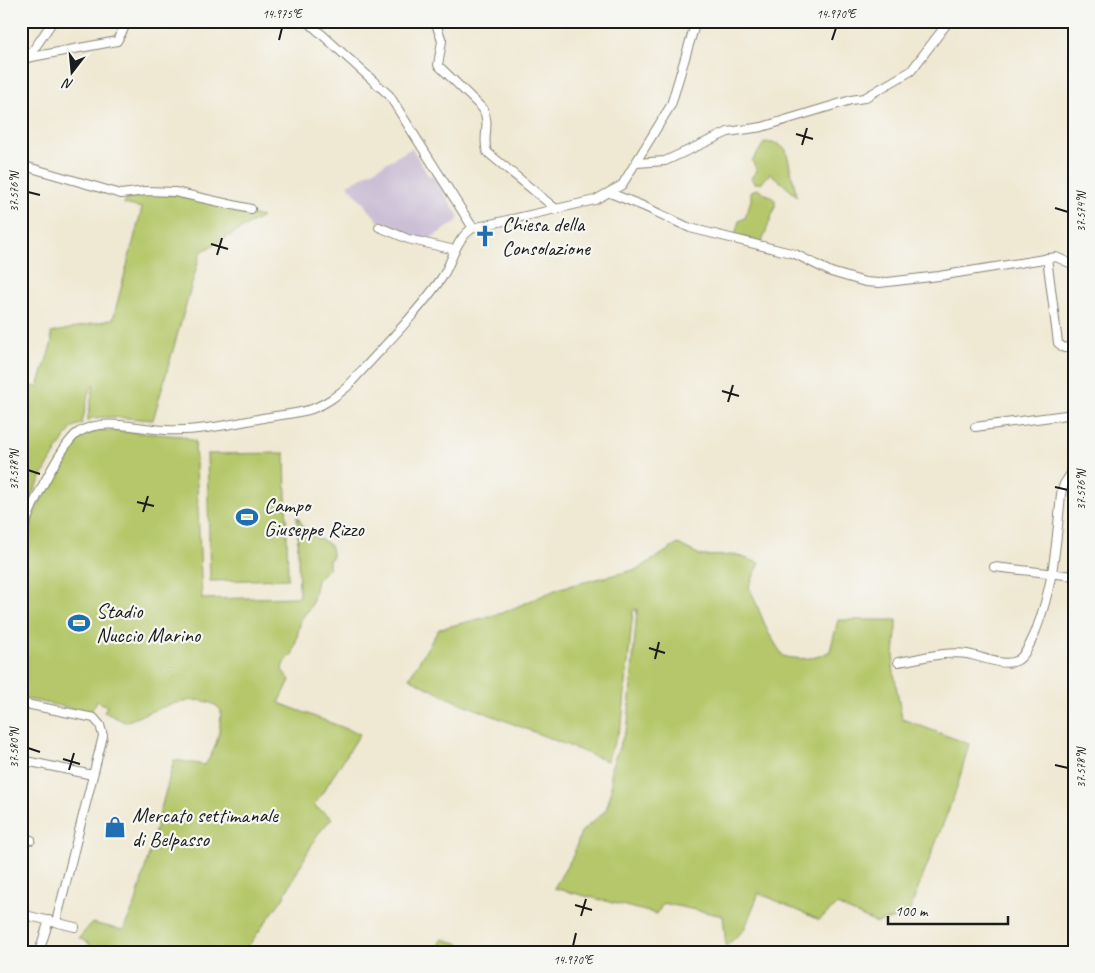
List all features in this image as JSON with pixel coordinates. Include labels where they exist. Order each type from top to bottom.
[{"type":"street","points":[[25,58],[54,21]]},
{"type":"street","points":[[25,58],[117,41],[128,21]]},
{"type":"street","points":[[307,21],[389,95],[472,228]]},
{"type":"street","points":[[435,21],[442,41],[438,65],[483,109],[487,116],[485,144],[487,152],[556,209]]},
{"type":"street","points":[[21,550],[26,524],[33,504],[66,445],[78,432],[96,426],[108,425],[164,430],[196,430],[311,409],[328,401],[347,387],[433,289],[446,270],[465,233],[472,228],[595,200],[610,193],[622,184],[671,104],[696,21]]},
{"type":"street","points":[[637,162],[665,161],[728,132],[762,127],[864,98],[911,71],[949,21]]},
{"type":"street","points":[[21,164],[121,194],[146,191],[175,192],[251,209]]},
{"type":"street","points":[[610,193],[644,206],[690,228],[795,254],[831,272],[865,282],[879,283],[939,276],[1056,257],[1074,265]]},
{"type":"street","points":[[379,227],[408,239],[455,250]]},
{"type":"street","points":[[1047,258],[1058,343],[1064,348],[1074,346]]},
{"type":"street","points":[[974,427],[1074,414]]},
{"type":"street","points":[[898,662],[964,654],[1007,662],[1015,662],[1022,657],[1031,642],[1045,606],[1053,574],[1061,494],[1064,484],[1074,469]]},
{"type":"street","points":[[994,567],[1074,576]]},
{"type":"street","points":[[21,703],[94,718],[100,725],[103,736],[53,921],[39,952]]},
{"type":"street","points":[[21,760],[93,776]]},
{"type":"street","points":[[21,838],[30,840]]},
{"type":"street","points":[[21,914],[75,926]]},
{"type":"shaded area","points":[[412,148],[426,172],[430,177],[433,175],[459,217],[456,222],[428,240],[410,236],[381,224],[348,185]]},
{"type":"green space","points":[[765,142],[778,144],[786,150],[797,196],[770,173],[762,183],[754,183],[751,178],[757,170],[752,161]]},
{"type":"green space","points":[[758,189],[775,200],[775,207],[762,242],[735,235],[739,221],[745,218],[751,200],[751,191]]},
{"type":"green space","points":[[146,193],[176,195],[262,217],[201,252],[153,420],[110,417],[92,418],[87,422],[94,384],[89,391],[82,424],[74,427],[62,442],[21,519],[21,385],[38,387],[52,342],[51,333],[113,319],[142,208],[124,204],[125,200]]},
{"type":"green space","points":[[99,430],[182,436],[195,441],[202,599],[299,597],[297,516],[308,532],[330,545],[331,548],[332,558],[329,560],[329,567],[317,580],[312,604],[301,620],[293,653],[283,665],[282,670],[290,680],[279,703],[360,734],[314,806],[332,818],[317,835],[283,898],[244,952],[89,952],[90,944],[79,938],[92,923],[123,930],[136,902],[174,760],[205,765],[218,739],[221,710],[212,703],[200,700],[188,701],[161,708],[125,722],[104,712],[107,706],[97,701],[92,710],[86,711],[21,698],[21,585],[30,525],[34,513],[68,449],[80,437]]},
{"type":"green space","name":"Campo Giuseppe Rizzo","points":[[285,453],[288,579],[210,581],[207,454]]},
{"type":"green space","points":[[678,544],[702,556],[736,555],[760,563],[749,586],[768,632],[783,656],[807,658],[819,656],[830,651],[838,620],[897,620],[893,667],[902,719],[969,744],[957,788],[908,915],[876,923],[837,905],[819,920],[759,893],[744,930],[726,946],[723,916],[663,903],[657,914],[554,888],[573,856],[581,832],[606,810],[611,793],[611,768],[628,724],[637,609],[633,611],[622,723],[607,761],[448,698],[409,678],[439,629],[502,613],[560,588],[638,569]]},
{"type":"green space","points":[[442,939],[457,943],[468,952],[437,952]]},
{"type":"place","name":"Chiesa della Consolazione","points":[[485,236]]},
{"type":"place","name":"Campo Giuseppe Rizzo","points":[[247,517]]},
{"type":"place","name":"Stadio Nuccio Marino","points":[[79,623]]},
{"type":"place","name":"Mercato settimanale di Belpasso","points":[[115,827]]}]
